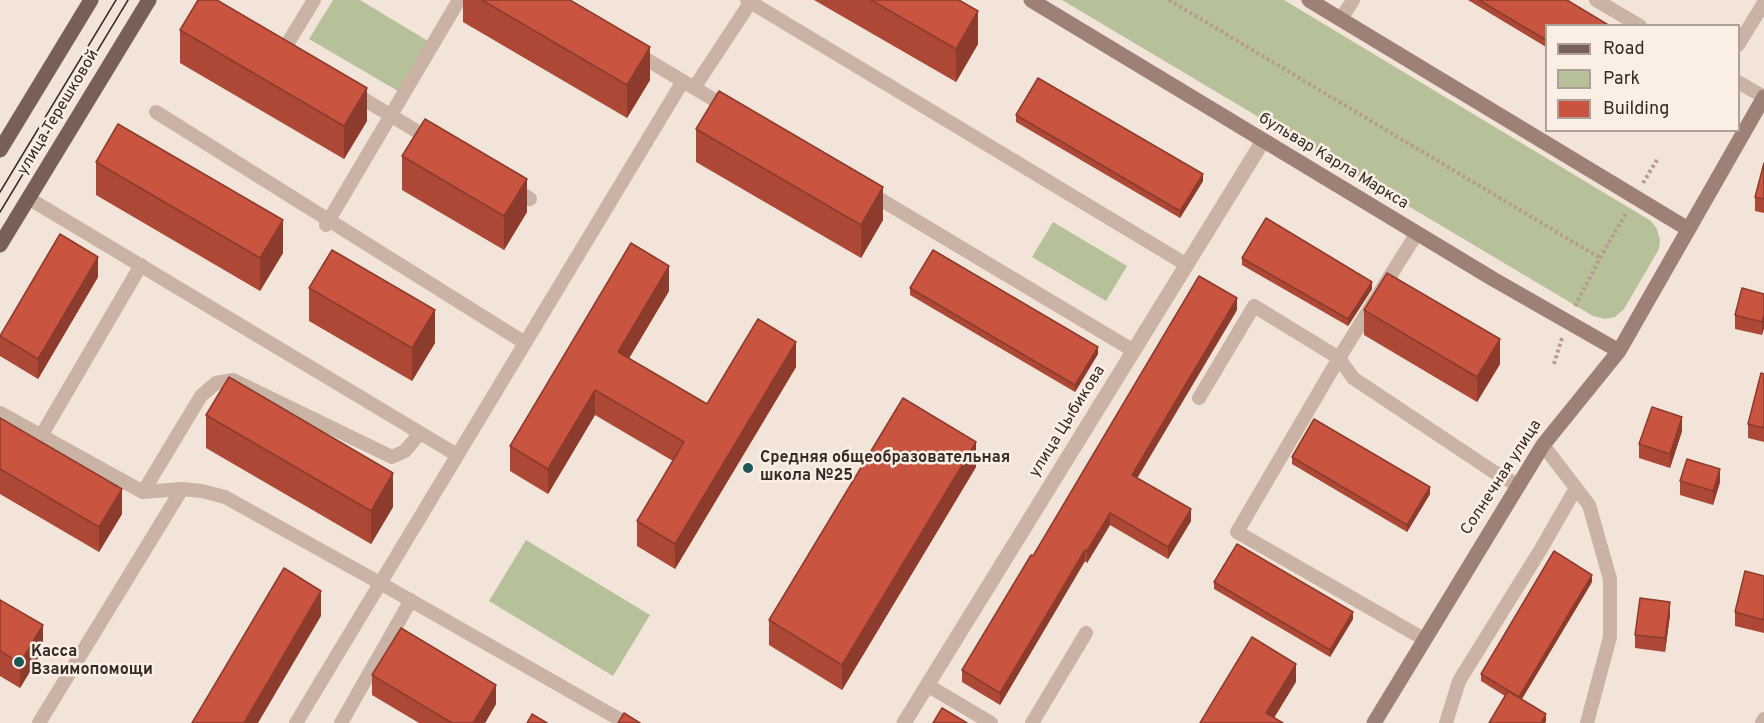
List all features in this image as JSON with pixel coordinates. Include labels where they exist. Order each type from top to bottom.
[{"type":"main road","name":"улица Терешковой","points":[[0,150],[91,0]]},
{"type":"main road","name":"улица Терешковой","points":[[0,245],[149,0]]},
{"type":"street","name":"бульвар Карла Маркса","points":[[1030,0],[1417,233],[1619,351]]},
{"type":"street","points":[[1309,0],[1688,229]]},
{"type":"street","name":"Солнечная улица","points":[[1374,723],[1543,445],[1619,351],[1764,97]]},
{"type":"street","name":"улица Цыбикова","points":[[904,723],[1263,141]]},
{"type":"lane","points":[[283,51],[314,0]]},
{"type":"lane","points":[[327,223],[459,0]]},
{"type":"lane","points":[[1341,20],[1353,0]]},
{"type":"lane","points":[[1596,0],[1637,24]]},
{"type":"lane","points":[[296,723],[525,343],[689,85],[750,1],[1187,265]]},
{"type":"lane","points":[[1740,42],[1764,3]]},
{"type":"lane","points":[[625,46],[735,112]]},
{"type":"lane","points":[[1740,83],[1764,97]]},
{"type":"lane","points":[[341,86],[440,145]]},
{"type":"lane","points":[[156,112],[327,223],[525,343]]},
{"type":"lane","points":[[500,181],[530,199]]},
{"type":"lane","points":[[858,186],[1134,351]]},
{"type":"lane","points":[[28,198],[457,455]]},
{"type":"lane","points":[[1417,233],[1339,358],[1237,532],[1424,639]]},
{"type":"lane","points":[[41,436],[141,266]]},
{"type":"lane","points":[[1199,398],[1254,306],[1339,358],[1353,378],[1494,472],[1518,485]]},
{"type":"lane","points":[[143,492],[201,396],[216,383],[233,380],[392,457],[405,451],[420,433]]},
{"type":"lane","points":[[0,413],[143,492],[202,490],[225,497],[411,600],[619,721]]},
{"type":"lane","points":[[1543,445],[1589,505],[1610,579],[1610,637],[1587,723]]},
{"type":"lane","points":[[1446,723],[1459,681],[1576,488]]},
{"type":"lane","points":[[39,723],[182,489]]},
{"type":"lane","points":[[341,723],[411,600]]},
{"type":"lane","points":[[1032,723],[1086,633]]},
{"type":"lane","points":[[927,685],[991,723]]},
{"type":"lane","points":[[1762,723],[1764,719]]},
{"type":"path","points":[[1169,0],[1600,258]]},
{"type":"path","points":[[1554,364],[1568,322],[1600,258],[1658,158]]},
{"type":"green space","points":[[333,0],[360,0],[433,44],[403,94],[309,39]]},
{"type":"green space","points":[[1062,0],[1284,0],[1651,221],[1657,229],[1660,240],[1659,249],[1624,309],[1615,317],[1605,319],[1593,316]]},
{"type":"green space","points":[[1053,222],[1127,266],[1106,301],[1032,257]]},
{"type":"green space","points":[[526,540],[650,615],[613,676],[489,601]]},
{"type":"building","points":[[198,0],[217,0],[367,88],[344,126],[180,30]]},
{"type":"building","points":[[482,0],[570,0],[650,47],[627,85]]},
{"type":"building","points":[[871,0],[959,0],[978,11],[956,49]]},
{"type":"building","points":[[1479,0],[1567,0],[1607,24],[1545,24],[1545,39]]},
{"type":"building","points":[[1038,78],[1203,174],[1180,211],[1016,115]]},
{"type":"building","points":[[719,91],[883,187],[861,225],[696,129]]},
{"type":"building","points":[[425,119],[527,179],[504,216],[402,156]]},
{"type":"building","points":[[118,124],[283,220],[260,258],[96,162]]},
{"type":"building","points":[[1764,163],[1764,199],[1755,197]]},
{"type":"building","points":[[1266,218],[1372,282],[1348,319],[1242,258]]},
{"type":"building","points":[[60,234],[98,257],[38,359],[0,336]]},
{"type":"building","points":[[631,243],[669,266],[618,352],[707,404],[758,319],[796,342],[675,544],[637,521],[684,442],[595,390],[548,469],[510,446]]},
{"type":"building","points":[[332,250],[435,310],[412,348],[309,288]]},
{"type":"building","points":[[933,250],[1098,347],[1075,385],[910,288]]},
{"type":"building","points":[[1387,273],[1500,339],[1477,377],[1364,310]]},
{"type":"building","points":[[1199,276],[1237,298],[1132,475],[1191,509],[1168,547],[1110,513],[1087,551],[1085,550],[1000,693],[962,670],[1031,555],[1033,556]]},
{"type":"building","points":[[1742,288],[1764,294],[1762,322],[1735,315]]},
{"type":"building","points":[[1761,373],[1764,374],[1764,428],[1748,424]]},
{"type":"building","points":[[229,377],[393,473],[371,511],[206,415]]},
{"type":"building","points":[[903,398],[976,442],[842,665],[769,620]]},
{"type":"building","points":[[1652,407],[1682,417],[1670,454],[1639,444]]},
{"type":"building","points":[[0,418],[122,489],[99,527],[0,469]]},
{"type":"building","points":[[1314,419],[1430,487],[1407,525],[1292,457]]},
{"type":"building","points":[[1687,459],[1720,469],[1713,491],[1680,481]]},
{"type":"building","points":[[1237,544],[1353,612],[1330,650],[1214,582]]},
{"type":"building","points":[[1554,551],[1592,575],[1519,697],[1481,674]]},
{"type":"building","points":[[284,568],[321,591],[244,723],[192,723]]},
{"type":"building","points":[[1745,571],[1764,576],[1764,620],[1735,612]]},
{"type":"building","points":[[1640,598],[1670,602],[1665,638],[1635,635]]},
{"type":"building","points":[[0,600],[43,625],[20,663],[0,651]]},
{"type":"building","points":[[401,628],[496,685],[473,723],[452,723],[372,675]]},
{"type":"building","points":[[1252,637],[1296,664],[1266,713],[1283,723],[1200,723]]},
{"type":"building","points":[[1508,691],[1546,714],[1541,723],[1489,723]]},
{"type":"building","points":[[942,708],[967,723],[933,723]]},
{"type":"building","points":[[624,713],[640,723],[618,723]]},
{"type":"building","points":[[532,714],[547,723],[527,723]]},
{"type":"tram line","points":[[0,192],[116,0]]},
{"type":"tram line","points":[[0,212],[128,0]]},
{"type":"place","name":"Средняя общеобразовательная школа №25","points":[[748,468]]},
{"type":"place","name":"Касса Взаимопомощи","points":[[19,662]]}]
